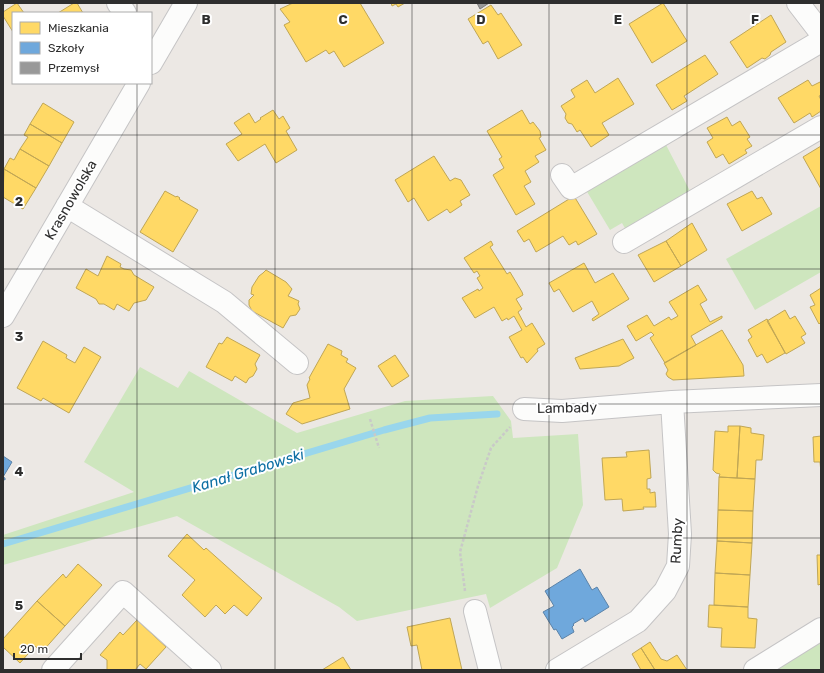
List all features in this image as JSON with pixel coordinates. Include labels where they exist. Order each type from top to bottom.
[{"type":"street","points":[[118,3],[124,12]]},
{"type":"street","points":[[154,52],[186,3]]},
{"type":"street","points":[[798,3],[821,33]]},
{"type":"street","points":[[562,175],[571,188],[821,41]]},
{"type":"street","name":"Krasnowolska","points":[[3,316],[138,84]]},
{"type":"street","points":[[624,242],[821,128]]},
{"type":"street","points":[[67,206],[224,302],[297,363]]},
{"type":"street","name":"Lambady","points":[[524,409],[562,411],[672,402],[821,395]]},
{"type":"street","name":"Rumby","points":[[557,670],[638,621],[665,591],[678,566],[680,534],[672,402]]},
{"type":"street","points":[[53,670],[123,592],[210,670]]},
{"type":"street","points":[[475,611],[490,670]]},
{"type":"street","points":[[755,670],[821,629]]},
{"type":"path","name":"Lambady","points":[[475,611],[466,599],[460,552],[478,486],[491,448],[524,409]]},
{"type":"path","points":[[370,419],[379,448]]},
{"type":"green space","points":[[665,143],[691,193],[626,230],[622,223],[610,230],[586,190]]},
{"type":"green space","points":[[821,206],[821,272],[755,310],[726,259]]},
{"type":"green space","points":[[140,367],[178,388],[189,371],[297,433],[405,401],[493,396],[511,421],[513,438],[578,434],[583,505],[557,568],[490,608],[486,594],[357,621],[339,607],[177,516],[3,565],[3,535],[134,492],[84,462]]},
{"type":"green space","points":[[821,638],[821,670],[770,670]]},
{"type":"building: Mieszkania","points":[[17,3],[23,12],[12,12],[12,30],[3,16],[3,12]]},
{"type":"building: Mieszkania","points":[[74,3],[77,3],[82,12],[60,12]]},
{"type":"building: Mieszkania","points":[[293,3],[360,3],[384,43],[344,67],[334,51],[329,54],[326,50],[306,62],[284,25],[290,22],[280,9]]},
{"type":"building: Mieszkania","points":[[391,3],[405,3],[398,7],[396,4],[392,6]]},
{"type":"building: Mieszkania","points":[[663,3],[687,41],[652,63],[629,24]]},
{"type":"building: Mieszkania","points":[[491,5],[498,15],[501,13],[522,45],[498,59],[488,41],[483,44],[468,19]]},
{"type":"building: Mieszkania","points":[[771,15],[786,42],[771,52],[765,59],[762,58],[747,68],[730,42]]},
{"type":"building: Mieszkania","points":[[705,55],[718,74],[684,96],[687,101],[672,110],[656,85]]},
{"type":"building: Mieszkania","points":[[618,78],[634,104],[602,123],[609,135],[591,147],[580,130],[577,132],[572,124],[568,123],[565,118],[566,114],[561,106],[575,97],[571,90],[587,80],[595,93]]},
{"type":"building: Mieszkania","points":[[808,80],[812,86],[820,82],[821,84],[821,95],[819,96],[821,100],[821,111],[812,117],[810,113],[794,123],[778,98]]},
{"type":"building: Mieszkania","points":[[43,103],[74,122],[62,143],[30,124]]},
{"type":"building: Mieszkania","points":[[273,110],[279,119],[283,116],[290,128],[286,131],[297,150],[276,163],[265,144],[238,161],[226,144],[242,134],[234,123],[249,113],[255,123]]},
{"type":"building: Mieszkania","points":[[522,110],[530,124],[533,122],[540,131],[541,137],[539,138],[546,150],[535,156],[539,162],[525,171],[531,182],[524,186],[535,204],[516,215],[493,175],[504,168],[499,159],[502,157],[487,131]]},
{"type":"building: Mieszkania","points":[[727,117],[732,126],[740,121],[750,137],[747,139],[752,146],[745,150],[747,153],[729,164],[723,154],[716,158],[707,142],[713,138],[707,128]]},
{"type":"building: Mieszkania","points":[[30,124],[62,143],[49,166],[20,149],[28,137],[24,135]]},
{"type":"building: Mieszkania","points":[[821,146],[821,189],[803,157]]},
{"type":"building: Mieszkania","points":[[20,149],[49,166],[36,188],[4,169],[10,158],[14,160]]},
{"type":"building: Mieszkania","points":[[434,156],[450,181],[455,178],[461,180],[470,195],[460,201],[462,205],[450,213],[447,209],[428,221],[414,198],[408,202],[395,180]]},
{"type":"building: Mieszkania","points":[[4,169],[36,188],[23,209],[3,197]]},
{"type":"building: Mieszkania","points":[[165,191],[176,197],[177,196],[180,198],[179,199],[198,210],[173,252],[140,232]]},
{"type":"building: Mieszkania","points":[[752,191],[757,199],[762,197],[772,214],[742,231],[727,204]]},
{"type":"building: Mieszkania","points":[[574,196],[597,234],[578,245],[576,241],[569,245],[563,236],[536,252],[529,239],[524,242],[517,231]]},
{"type":"building: Mieszkania","points":[[692,223],[707,250],[681,266],[666,241]]},
{"type":"building: Mieszkania","points":[[491,241],[493,245],[490,247],[507,274],[510,272],[522,292],[523,295],[516,299],[522,309],[518,312],[526,327],[532,323],[545,344],[537,349],[538,351],[527,363],[523,357],[521,358],[509,337],[522,330],[514,316],[508,320],[507,318],[502,321],[494,307],[475,318],[462,298],[478,289],[479,291],[483,288],[477,278],[480,276],[477,271],[474,273],[464,258]]},
{"type":"building: Mieszkania","points":[[666,241],[681,266],[654,282],[638,255]]},
{"type":"building: Mieszkania","points":[[107,256],[121,264],[120,267],[131,270],[134,275],[154,287],[146,300],[134,303],[129,311],[117,304],[114,310],[104,304],[99,304],[96,299],[76,288],[86,269],[98,276]]},
{"type":"building: Mieszkania","points":[[584,263],[595,283],[613,273],[629,299],[593,321],[592,319],[599,314],[592,301],[573,312],[559,289],[554,292],[549,283]]},
{"type":"building: Mieszkania","points":[[266,270],[286,282],[292,289],[288,296],[299,301],[298,304],[300,309],[296,315],[290,316],[283,328],[252,311],[249,305],[249,300],[254,295],[251,294],[252,287],[259,276]]},
{"type":"building: Mieszkania","points":[[698,285],[707,300],[700,304],[710,322],[722,316],[722,318],[691,336],[696,345],[665,363],[650,338],[654,335],[651,332],[636,341],[627,326],[647,315],[654,326],[669,317],[671,320],[678,316],[669,302]]},
{"type":"building: Mieszkania","points":[[821,288],[821,322],[819,324],[810,307],[815,305],[810,295]]},
{"type":"building: Mieszkania","points":[[785,310],[790,319],[795,316],[806,334],[801,337],[805,343],[786,354],[767,321]]},
{"type":"building: Mieszkania","points":[[767,319],[785,353],[767,363],[762,354],[757,357],[748,340],[752,337],[748,330]]},
{"type":"building: Mieszkania","points":[[722,330],[743,365],[744,376],[673,380],[668,377],[666,374],[668,370],[664,363]]},
{"type":"building: Mieszkania","points":[[227,337],[260,355],[255,364],[257,369],[246,383],[235,376],[232,381],[206,367],[219,343],[222,344]]},
{"type":"building: Mieszkania","points":[[623,339],[634,358],[619,366],[580,369],[575,358]]},
{"type":"building: Mieszkania","points":[[43,341],[67,355],[66,358],[75,363],[84,347],[101,357],[69,413],[43,398],[41,401],[17,388]]},
{"type":"building: Mieszkania","points":[[328,344],[342,351],[341,355],[348,359],[346,362],[356,368],[344,389],[350,409],[302,424],[286,414],[293,403],[310,398],[307,385],[310,379],[309,378]]},
{"type":"building: Mieszkania","points":[[395,355],[409,376],[392,387],[378,366]]},
{"type":"building: Mieszkania","points":[[728,426],[740,426],[737,478],[719,477],[720,474],[713,470],[715,431],[728,432]]},
{"type":"building: Mieszkania","points":[[740,426],[751,428],[751,433],[764,435],[762,460],[756,460],[755,479],[737,478]]},
{"type":"building: Mieszkania","points":[[821,436],[821,473],[820,462],[814,462],[813,437]]},
{"type":"building: Mieszkania","points":[[649,450],[651,478],[647,479],[647,489],[650,489],[650,493],[655,492],[656,507],[643,507],[644,509],[623,511],[622,499],[605,500],[602,458],[627,457],[626,452]]},
{"type":"building: Mieszkania","points":[[719,477],[755,479],[753,511],[718,510]]},
{"type":"building: Mieszkania","points":[[718,510],[753,511],[752,543],[717,541]]},
{"type":"building: Mieszkania","points":[[187,534],[204,550],[206,548],[262,598],[247,616],[234,605],[225,614],[216,605],[205,617],[182,595],[195,580],[168,556]]},
{"type":"building: Mieszkania","points":[[717,541],[752,543],[750,575],[715,573]]},
{"type":"building: Mieszkania","points":[[817,555],[821,555],[821,584],[818,585]]},
{"type":"building: Mieszkania","points":[[78,564],[102,585],[65,626],[37,601],[63,574],[66,578]]},
{"type":"building: Mieszkania","points":[[715,573],[750,575],[748,607],[714,605]]},
{"type":"building: Mieszkania","points":[[37,601],[65,626],[42,652],[35,646],[20,663],[3,647],[3,639]]},
{"type":"building: Mieszkania","points":[[709,605],[748,607],[748,618],[757,619],[755,648],[721,647],[722,628],[708,627]]},
{"type":"building: Mieszkania","points":[[450,618],[462,670],[422,670],[417,645],[411,646],[407,627]]},
{"type":"building: Mieszkania","points":[[137,620],[166,647],[146,669],[140,664],[135,670],[107,670],[107,660],[100,655],[120,632],[123,635]]},
{"type":"building: Mieszkania","points":[[650,642],[661,659],[667,661],[677,655],[687,670],[655,670],[641,648]]},
{"type":"building: Mieszkania","points":[[641,648],[655,670],[641,670],[632,654]]},
{"type":"building: Mieszkania","points":[[343,657],[351,670],[322,670]]},
{"type":"building: Szkoły","points":[[3,456],[12,462],[3,477]]},
{"type":"building: Szkoły","points":[[580,569],[592,590],[597,587],[609,607],[585,622],[583,618],[573,624],[574,625],[572,627],[574,632],[562,639],[556,629],[554,630],[543,612],[554,606],[545,591]]},
{"type":"building: Przemysł","points":[[477,3],[489,3],[480,9]]},
{"type":"waterway","name":"Kanał Grabowski","points":[[3,544],[384,430],[430,418],[497,414]]}]
